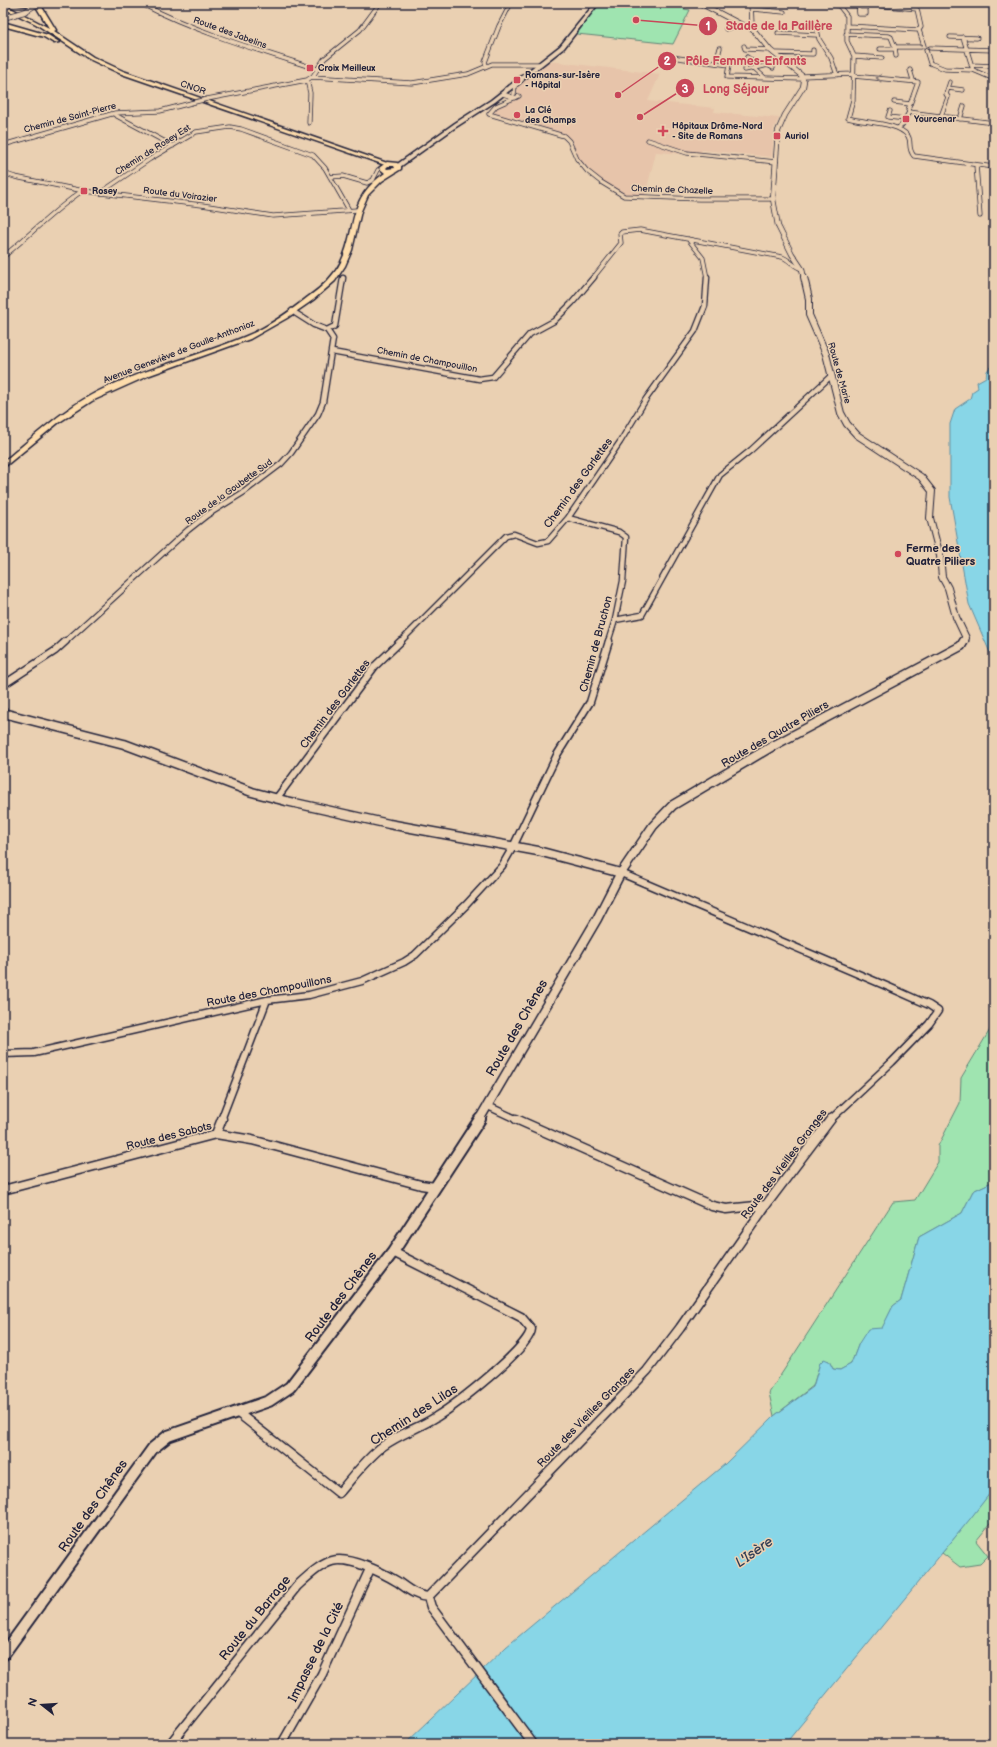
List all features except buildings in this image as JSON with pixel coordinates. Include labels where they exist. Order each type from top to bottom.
[{"type":"main road","points":[[10,3],[40,6],[41,12],[48,24],[70,45]]},
{"type":"main road","points":[[502,94],[522,80],[568,42],[597,3]]},
{"type":"main road","name":"CNOR","points":[[3,8],[31,19],[97,61],[132,76],[387,167]]},
{"type":"main road","name":"CNOR","points":[[3,8],[34,25],[75,52],[129,78],[387,167]]},
{"type":"main road","points":[[3,24],[46,36],[75,52]]},
{"type":"main road","points":[[502,94],[508,87],[547,59]]},
{"type":"main road","name":"Avenue Geneviève de Gaulle-Anthonioz","points":[[3,466],[60,418],[89,399],[117,386],[248,338],[267,328],[322,290],[340,269],[348,252],[357,210],[363,196],[377,181],[387,167],[412,156],[502,94]]},
{"type":"main road","points":[[387,167],[390,172]]},
{"type":"main road","name":"Avenue Geneviève de Gaulle-Anthonioz","points":[[377,181],[390,172],[397,170],[387,167]]},
{"type":"street","name":"Route des Jabelins","points":[[140,3],[169,18],[256,50],[317,69]]},
{"type":"street","points":[[308,123],[310,94],[307,80],[312,77],[324,59],[360,30],[380,3]]},
{"type":"street","points":[[486,65],[485,62],[499,26],[512,3]]},
{"type":"street","points":[[700,3],[740,24],[752,26]]},
{"type":"street","points":[[751,3],[752,26],[772,51],[803,77]]},
{"type":"street","points":[[834,3],[840,7],[847,16],[847,41],[854,56],[853,100],[848,118],[898,128],[909,137],[911,155],[994,167]]},
{"type":"street","points":[[859,11],[856,4],[887,4],[917,8],[921,27],[919,30],[930,63],[945,69],[973,70],[994,79]]},
{"type":"street","points":[[6,18],[40,6]]},
{"type":"street","points":[[752,9],[784,12]]},
{"type":"street","points":[[726,29],[740,24]]},
{"type":"street","points":[[848,26],[919,30]]},
{"type":"street","points":[[816,29],[817,34],[831,58],[837,75]]},
{"type":"street","points":[[778,33],[817,34]]},
{"type":"street","points":[[799,39],[803,34]]},
{"type":"street","points":[[846,34],[891,37],[896,56]]},
{"type":"street","points":[[950,37],[977,38]]},
{"type":"street","points":[[963,37],[973,70]]},
{"type":"street","points":[[744,46],[745,49],[813,54],[813,49],[826,50]]},
{"type":"street","points":[[716,62],[720,48]]},
{"type":"street","points":[[880,49],[925,48],[994,50]]},
{"type":"street","points":[[854,56],[882,58]]},
{"type":"street","points":[[670,57],[716,62],[728,65],[727,77],[764,78],[853,75],[913,80],[918,82],[908,110],[909,112],[904,124],[898,128]]},
{"type":"street","points":[[747,57],[760,67]]},
{"type":"street","points":[[780,58],[799,58],[800,60]]},
{"type":"street","points":[[312,77],[412,83],[468,74],[486,65],[500,63],[540,64]]},
{"type":"street","points":[[971,65],[994,66]]},
{"type":"street","points":[[745,70],[768,66],[773,68]]},
{"type":"street","points":[[754,68],[764,78]]},
{"type":"street","points":[[910,70],[913,80]]},
{"type":"street","name":"Route de Marie","points":[[803,77],[803,88],[779,127],[773,199],[778,226],[792,254],[802,269],[809,299],[809,315],[826,354],[841,413],[847,424],[857,434],[916,473],[932,491],[930,518],[940,556],[942,577],[948,588],[956,617],[966,638],[964,642]]},
{"type":"street","name":"Chemin de Saint-Pierre","points":[[3,144],[115,113],[160,111],[207,99],[307,80]]},
{"type":"street","points":[[502,94],[514,96],[515,86],[522,80]]},
{"type":"street","points":[[941,116],[948,97],[946,94],[950,82]]},
{"type":"street","points":[[948,88],[964,90]]},
{"type":"street","name":"Chemin de Chazelle","points":[[514,96],[494,107],[489,114],[564,136],[569,141],[576,159],[587,171],[624,196],[699,199],[773,199]]},
{"type":"street","points":[[894,102],[910,104]]},
{"type":"street","points":[[960,119],[964,106]]},
{"type":"street","points":[[890,111],[888,117],[906,119]]},
{"type":"street","points":[[909,112],[994,124]]},
{"type":"street","points":[[115,113],[115,115],[173,146]]},
{"type":"street","name":"Chemin de Rosey Est","points":[[100,193],[150,159],[200,131],[230,126],[312,154],[325,168],[349,210]]},
{"type":"street","points":[[648,140],[687,153],[776,162]]},
{"type":"street","points":[[976,165],[980,216]]},
{"type":"street","points":[[330,178],[343,176],[367,183],[373,180],[387,167]]},
{"type":"street","name":"Route du Voirazier","points":[[3,173],[15,177],[82,191],[202,205],[273,216],[357,210]]},
{"type":"street","points":[[3,257],[36,230],[63,204],[82,191]]},
{"type":"street","name":"Chemin de Champouillon","points":[[332,352],[479,378],[493,377],[536,328],[552,322],[567,309],[621,243],[621,233],[640,230],[688,239]]},
{"type":"street","points":[[688,239],[782,257],[789,260],[796,268],[802,269]]},
{"type":"street","name":"Chemin des Garlettes","points":[[276,799],[375,666],[506,536],[514,534],[543,543],[548,541],[568,518],[620,442],[646,399],[696,331],[701,321],[707,296],[708,281],[704,260],[688,239]]},
{"type":"street","points":[[292,311],[302,316],[313,325],[327,330],[335,326],[343,278]]},
{"type":"street","name":"Route de la Goubette Sud","points":[[3,685],[55,651],[188,530],[207,515],[244,492],[281,464],[291,453],[318,414],[323,402],[333,339],[332,335],[327,330]]},
{"type":"street","points":[[615,620],[642,614],[720,475],[751,450],[832,375]]},
{"type":"street","name":"Chemin de Bruchon","points":[[513,847],[557,755],[590,702],[615,620],[623,581],[626,537],[619,532],[568,518]]},
{"type":"street","name":"Route des Quatre Piliers","points":[[621,873],[653,826],[673,805],[861,698],[961,646],[964,642]]},
{"type":"street","points":[[3,713],[117,742],[252,792],[276,799],[392,825],[513,847],[574,860],[621,873]]},
{"type":"street","name":"Route des Champouillons","points":[[3,1054],[34,1053],[267,1000],[309,996],[362,981],[404,962],[427,944],[502,866],[513,847]]},
{"type":"street","name":"Route des Chênes","points":[[3,1655],[153,1448],[168,1436],[269,1401],[290,1387],[392,1252],[488,1106],[597,919],[621,873]]},
{"type":"street","name":"Route des Vieilles Granges","points":[[428,1597],[647,1370],[680,1328],[766,1205],[831,1118],[892,1062],[929,1024],[938,1011],[929,1005],[821,957],[767,937],[621,873]]},
{"type":"street","points":[[216,1134],[267,1000]]},
{"type":"street","points":[[488,1106],[720,1209],[735,1209],[757,1204],[766,1205]]},
{"type":"street","name":"Route des Sabots","points":[[3,1190],[216,1134],[252,1140],[421,1185],[435,1187]]},
{"type":"street","name":"Chemin des Lilas","points":[[237,1412],[339,1493],[376,1451],[388,1442],[441,1414],[470,1393],[529,1338],[531,1332],[529,1325],[520,1317],[392,1252]]},
{"type":"street","name":"Route du Barrage","points":[[170,1744],[297,1586],[318,1569],[334,1561],[351,1562],[386,1575],[420,1597],[428,1597]]},
{"type":"street","name":"Impasse de la Cité","points":[[282,1744],[322,1674],[370,1569]]},
{"type":"street","points":[[428,1597],[432,1607],[479,1673],[533,1744]]},
{"type":"shaded area","name":"Hôpitaux Drôme-Nord - Site de Romans","points":[[549,61],[660,74],[648,101],[715,108],[714,112],[779,118],[774,128],[772,157],[702,150],[701,155],[656,152],[645,196],[625,195],[605,183],[581,162],[571,139],[561,133],[491,115],[490,112],[507,101],[523,97],[517,93],[517,88]]},
{"type":"green space","points":[[599,3],[687,3],[684,9],[690,10],[673,44],[577,34]]},
{"type":"green space","points":[[994,1023],[994,1181],[973,1191],[962,1213],[919,1237],[901,1300],[893,1306],[882,1329],[859,1343],[851,1364],[840,1370],[833,1369],[829,1361],[820,1363],[813,1386],[774,1416],[769,1393],[893,1202],[915,1200],[938,1162],[938,1146],[960,1103],[961,1078]]},
{"type":"green space","points":[[994,1488],[994,1519],[976,1541],[988,1556],[980,1564],[960,1567],[942,1553]]},
{"type":"water","points":[[994,362],[994,662],[969,604],[950,497],[950,424],[955,409],[970,399],[972,392],[978,388],[977,382],[986,377],[987,371]]},
{"type":"water","name":"L'Isère","points":[[994,1181],[994,1488],[785,1744],[405,1744],[506,1647],[725,1464],[774,1416],[813,1387],[820,1363],[824,1359],[829,1361],[833,1369],[840,1370],[851,1364],[859,1343],[868,1329],[882,1328],[893,1306],[901,1300],[919,1237],[962,1213],[973,1191]]},
{"type":"railway","points":[[983,3],[994,6]]},
{"type":"place","name":"Stade de la Paillère","points":[[636,20]]},
{"type":"place","name":"Croix Meilleux","points":[[310,68]]},
{"type":"place","name":"Romans-sur-Isère - Hôpital","points":[[517,80]]},
{"type":"place","name":"Pôle Femmes-Enfants","points":[[618,95]]},
{"type":"place","name":"La Clé des Champs","points":[[517,115]]},
{"type":"place","name":"Long Séjour","points":[[640,117]]},
{"type":"place","name":"Yourcenar","points":[[906,119]]},
{"type":"place","name":"Hôpitaux Drôme-Nord - Site de Romans","points":[[663,131]]},
{"type":"place","name":"Auriol","points":[[777,136]]},
{"type":"place","name":"Rosey","points":[[84,191]]},
{"type":"place","name":"Ferme des Quatre Piliers","points":[[898,554]]}]
